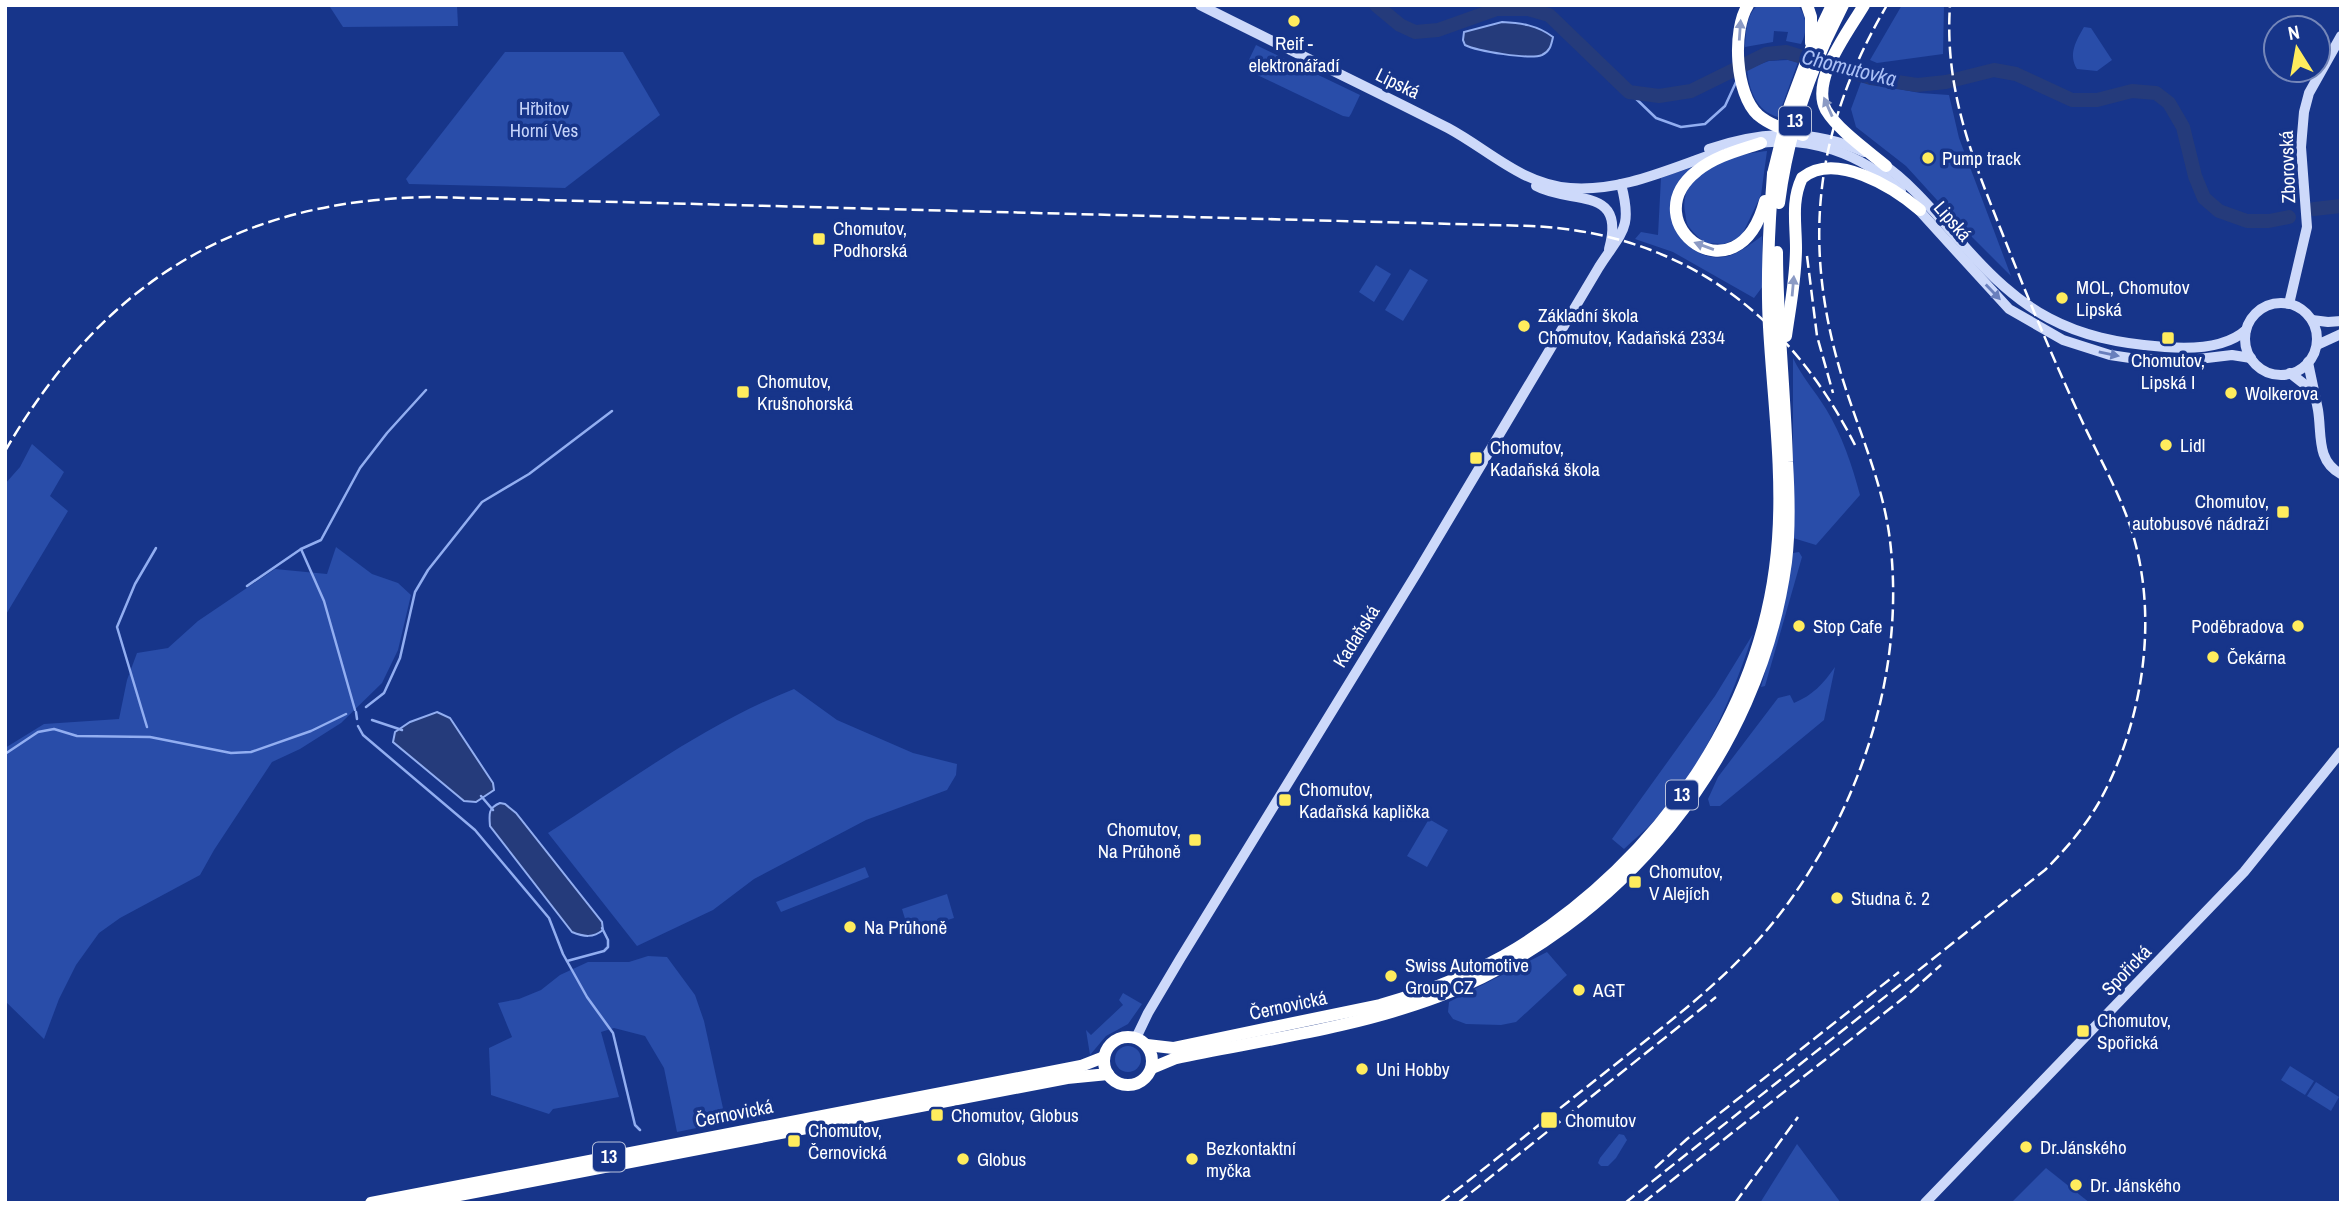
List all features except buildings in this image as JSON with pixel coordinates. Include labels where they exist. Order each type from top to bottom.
[{"type":"highway","points":[[1748,5],[1741,15],[1739,56],[1743,90],[1756,113],[1769,123],[1803,135]]},
{"type":"highway","points":[[1807,5],[1811,17],[1811,49]]},
{"type":"highway","name":"13","points":[[1436,992],[1516,949],[1561,919],[1611,877],[1669,813],[1709,757],[1735,707],[1760,636],[1777,556],[1779,486],[1769,287],[1769,221],[1773,174],[1790,105],[1811,49],[1832,5]]},
{"type":"highway","name":"13","points":[[1436,992],[1464,986],[1522,956],[1568,926],[1618,884],[1653,848],[1676,819],[1728,742],[1752,689],[1778,604],[1786,560],[1789,497],[1777,265],[1779,203],[1785,158],[1797,113],[1825,41],[1843,5]]},
{"type":"highway","points":[[1864,5],[1825,74],[1823,94],[1825,108],[1846,132],[1886,166]]},
{"type":"highway","points":[[1761,143],[1710,162],[1695,172],[1685,182],[1679,195],[1677,221],[1689,239],[1706,250],[1728,249],[1740,244],[1757,225],[1773,174]]},
{"type":"highway","points":[[1783,378],[1796,249],[1796,197],[1802,178],[1819,169],[1834,167],[1863,176],[1903,196],[1920,210]]},
{"type":"highway","name":"Černovická","points":[[371,1203],[1082,1066],[1104,1057],[1106,1049],[1117,1039],[1125,1037],[1173,1048],[1436,992]]},
{"type":"highway","name":"Černovická","points":[[418,1203],[1067,1078],[1108,1074],[1118,1083],[1132,1085],[1142,1081],[1152,1068],[1176,1058],[1345,1024],[1394,1011],[1436,992]]},
{"type":"highway","points":[[1142,1042],[1151,1052],[1152,1068]]},
{"type":"highway","points":[[1104,1057],[1108,1074]]},
{"type":"street","name":"Lipská","points":[[1200,5],[1457,133],[1513,170],[1535,180],[1567,188],[1597,188],[1621,184],[1729,149],[1761,143],[1796,142],[1830,148],[1884,176],[1920,210],[2009,309],[2063,340],[2110,355],[2137,359],[2190,360],[2232,355],[2251,358]]},
{"type":"street","name":"Zborovská","points":[[2289,303],[2307,222],[2301,147],[2304,112],[2309,93],[2341,36]]},
{"type":"street","name":"Lipská","points":[[1621,184],[1657,168],[1744,138],[1772,134],[1832,139],[1886,166],[1915,191],[1978,261],[2016,298],[2062,325],[2120,343],[2171,348],[2216,344],[2232,340],[2246,330]]},
{"type":"street","name":"Kadaňská","points":[[1513,170],[1548,191],[1590,199],[1605,208],[1613,227],[1608,253]]},
{"type":"street","name":"Kadaňská","points":[[1142,1042],[1148,1013],[1180,959],[1418,571],[1608,253],[1621,237],[1626,221],[1626,203],[1621,184]]},
{"type":"street","points":[[2289,303],[2298,307],[2312,320],[2317,345],[2308,362],[2298,370],[2277,374],[2267,372],[2251,358],[2247,350],[2246,330],[2250,320],[2267,306],[2289,303]]},
{"type":"street","points":[[2312,320],[2341,321]]},
{"type":"street","points":[[2317,345],[2341,334]]},
{"type":"street","points":[[2308,362],[2318,410],[2323,456],[2329,465],[2341,474]]},
{"type":"street","points":[[2290,373],[2313,391]]},
{"type":"street","name":"Spořická","points":[[1925,1203],[2244,872],[2341,752]]},
{"type":"green space","points":[[457,5],[458,26],[343,27],[330,7]]},
{"type":"green space","points":[[1758,5],[1798,5],[1806,24],[1801,44],[1786,41],[1788,32],[1774,31],[1773,42],[1745,47],[1749,19]]},
{"type":"green space","points":[[1902,5],[1944,5],[1943,54],[1877,63],[1870,60]]},
{"type":"green space","points":[[2084,27],[2091,28],[2112,60],[2097,71],[2077,69],[2074,63],[2074,48]]},
{"type":"green space","points":[[1256,45],[1360,95],[1349,117],[1251,72],[1246,66]]},
{"type":"green space","name":"Hřbitov Horní Ves","points":[[505,52],[623,52],[660,115],[565,188],[409,184],[406,179]]},
{"type":"green space","points":[[1769,61],[1798,62],[1778,117],[1764,110],[1755,99],[1747,69]]},
{"type":"green space","points":[[1861,82],[1920,93],[1949,95],[1959,138],[2011,276],[1906,166],[1856,127],[1851,109]]},
{"type":"green space","points":[[1767,151],[1761,195],[1741,237],[1724,244],[1704,243],[1687,222],[1685,197],[1690,185],[1699,175],[1725,160]]},
{"type":"green space","points":[[1693,167],[1673,205],[1672,217],[1679,235],[1692,249],[1710,257],[1729,256],[1762,236],[1763,286],[1754,298],[1673,252],[1635,239],[1641,232],[1658,235],[1661,178]]},
{"type":"green space","points":[[1376,265],[1391,274],[1374,302],[1359,292]]},
{"type":"green space","points":[[1410,269],[1428,280],[1403,321],[1385,310]]},
{"type":"green space","points":[[1793,358],[1837,429],[1860,495],[1816,545],[1793,538]]},
{"type":"green space","points":[[32,444],[64,472],[50,496],[68,511],[5,616],[5,484],[20,467]]},
{"type":"green space","points":[[336,547],[372,574],[398,583],[411,595],[398,650],[382,683],[341,723],[300,749],[272,762],[200,875],[120,918],[99,933],[76,965],[59,999],[44,1039],[5,1001],[5,748],[44,724],[119,719],[127,680],[137,653],[168,648],[198,621],[275,569],[327,574]]},
{"type":"green space","points":[[1799,552],[1802,557],[1765,686],[1761,687],[1785,599],[1791,557],[1793,553]]},
{"type":"green space","points":[[1753,634],[1725,708],[1702,755],[1673,799],[1624,849],[1612,839],[1715,696]]},
{"type":"green space","points":[[1835,667],[1824,720],[1720,806],[1710,806],[1708,799],[1718,777],[1778,698],[1790,695],[1794,703],[1801,700],[1817,688]]},
{"type":"green space","points":[[794,689],[837,720],[913,753],[957,764],[956,775],[947,790],[866,820],[754,879],[713,910],[637,946],[548,833],[698,736]]},
{"type":"green space","points":[[1429,819],[1448,830],[1427,867],[1407,856]]},
{"type":"green space","points":[[865,867],[869,877],[781,912],[776,902]]},
{"type":"green space","points":[[947,894],[954,918],[909,932],[902,909]]},
{"type":"green space","points":[[1547,952],[1567,975],[1516,1022],[1501,1025],[1466,1024],[1453,1019],[1448,1012],[1449,1002]]},
{"type":"green space","points":[[648,956],[667,957],[695,995],[704,1021],[726,1122],[677,1132],[664,1068],[645,1036],[614,1028],[601,1032],[619,1097],[553,1109],[549,1114],[491,1095],[489,1048],[512,1037],[498,1003],[519,999],[541,990],[560,975],[588,962],[629,962]]},
{"type":"green space","points":[[1123,993],[1142,1004],[1128,1024],[1106,1036],[1090,1055],[1086,1030],[1091,1035],[1123,1005],[1119,1000]]},
{"type":"green space","points":[[1128,1046],[1137,1050],[1141,1059],[1137,1068],[1128,1072],[1119,1068],[1115,1059],[1119,1050]]},
{"type":"green space","points":[[2290,1066],[2314,1081],[2305,1095],[2281,1080]]},
{"type":"green space","points":[[2316,1082],[2339,1097],[2331,1111],[2307,1096]]},
{"type":"green space","points":[[1619,1134],[1624,1135],[1627,1140],[1608,1166],[1601,1166],[1598,1163],[1600,1158]]},
{"type":"green space","points":[[1797,1144],[1841,1203],[1760,1203]]},
{"type":"green space","points":[[2046,1168],[2090,1203],[2011,1203]]},
{"type":"shaded area","points":[[1502,22],[1529,25],[1547,33],[1553,37],[1550,48],[1542,55],[1516,56],[1465,45],[1464,32]]},
{"type":"shaded area","points":[[437,712],[450,718],[493,783],[494,790],[476,802],[464,801],[393,742],[395,732],[410,722]]},
{"type":"shaded area","points":[[500,803],[516,813],[602,922],[603,930],[588,936],[572,932],[490,826],[490,812]]},
{"type":"waterway","name":"Chomutovka","points":[[1376,5],[1400,25],[1415,32],[1438,30],[1497,9],[1528,9],[1549,15],[1629,92],[1659,96],[1691,91],[1766,54],[1786,52],[1871,78],[1917,85],[1946,82],[1994,70],[2016,74],[2072,100],[2097,100],[2132,91],[2156,93],[2169,103],[2183,127],[2195,176],[2204,198],[2219,211],[2247,221],[2289,217]]},
{"type":"waterway","points":[[1629,92],[1656,118],[1681,127],[1705,124],[1725,106],[1737,80]]},
{"type":"waterway","name":"Chomutovka","points":[[2314,209],[2341,206]]},
{"type":"waterway","points":[[355,710],[324,601],[301,549],[321,540],[360,468],[426,390]]},
{"type":"waterway","points":[[366,707],[384,693],[400,658],[415,592],[428,570],[482,502],[529,474],[612,411]]},
{"type":"waterway","points":[[147,727],[117,627],[135,584],[156,548]]},
{"type":"waterway","points":[[247,586],[301,549]]},
{"type":"waterway","points":[[356,712],[357,719]]},
{"type":"waterway","points":[[5,754],[38,732],[54,729],[77,736],[150,737],[231,753],[251,752],[311,731],[346,714]]},
{"type":"waterway","points":[[372,720],[402,730]]},
{"type":"waterway","points":[[358,726],[363,735],[475,830],[549,918],[563,954],[587,997],[613,1033],[635,1125],[640,1130]]},
{"type":"waterway","points":[[481,796],[493,810]]},
{"type":"waterway","points":[[567,961],[604,951],[608,947],[608,940],[602,928]]},
{"type":"railway","points":[[1440,1203],[1685,1009],[1752,947],[1791,899],[1817,859],[1840,816],[1859,771],[1885,678],[1892,630],[1893,581],[1889,533],[1881,493],[1842,377],[1829,327],[1819,232],[1822,186],[1830,141],[1844,96],[1887,5]]},
{"type":"railway","points":[[1625,1203],[2045,870],[2087,822],[2098,804],[2113,774],[2135,710],[2145,642],[2142,575],[2135,542],[2118,496],[2042,331],[1972,154],[1952,67],[1950,5]]},
{"type":"railway","points":[[5,451],[43,392],[85,341],[131,298],[181,262],[236,234],[295,214],[360,202],[430,197],[1531,226],[1585,232],[1635,245],[1682,264],[1724,289],[1763,320],[1797,356],[1828,398],[1855,445]]},
{"type":"railway","points":[[1807,256],[1817,336],[1833,393]]},
{"type":"railway","points":[[1643,1203],[1906,996],[1941,965]]},
{"type":"railway","points":[[1655,1168],[1687,1139],[1899,972]]},
{"type":"railway","points":[[1458,1203],[1716,997]]},
{"type":"railway","points":[[1735,1203],[1798,1117]]},
{"type":"place","name":"Reif - elektronářadí","points":[[1294,21]]},
{"type":"place","name":"Pump track","points":[[1928,158]]},
{"type":"place","name":"Chomutov, Podhorská","points":[[819,239]]},
{"type":"place","name":"MOL, Chomutov Lipská","points":[[2062,298]]},
{"type":"place","name":"Základní škola Chomutov, Kadaňská 2334","points":[[1524,326]]},
{"type":"place","name":"Chomutov, Lipská I","points":[[2168,338]]},
{"type":"place","name":"Chomutov, Krušnohorská","points":[[743,392]]},
{"type":"place","name":"Wolkerova","points":[[2231,393]]},
{"type":"place","name":"Lidl","points":[[2166,445]]},
{"type":"place","name":"Chomutov, Kadaňská škola","points":[[1476,458]]},
{"type":"place","name":"Chomutov, autobusové nádraží","points":[[2283,512]]},
{"type":"place","name":"Stop Cafe","points":[[1799,626]]},
{"type":"place","name":"Poděbradova","points":[[2298,626]]},
{"type":"place","name":"Čekárna","points":[[2213,657]]},
{"type":"place","name":"Chomutov, Kadaňská kaplička","points":[[1285,800]]},
{"type":"place","name":"Chomutov, Na Průhoně","points":[[1195,840]]},
{"type":"place","name":"Chomutov, V Alejích","points":[[1635,882]]},
{"type":"place","name":"Studna č. 2","points":[[1837,898]]},
{"type":"place","name":"Na Průhoně","points":[[850,927]]},
{"type":"place","name":"Swiss Automotive Group CZ","points":[[1391,976]]},
{"type":"place","name":"AGT","points":[[1579,990]]},
{"type":"place","name":"Chomutov, Spořická","points":[[2083,1031]]},
{"type":"place","name":"Uni Hobby","points":[[1362,1069]]},
{"type":"place","name":"Chomutov, Globus","points":[[937,1115]]},
{"type":"place","name":"Chomutov","points":[[1549,1120]]},
{"type":"place","name":"Chomutov, Černovická","points":[[794,1141]]},
{"type":"place","name":"Dr.Jánského","points":[[2026,1147]]},
{"type":"place","name":"Globus","points":[[963,1159]]},
{"type":"place","name":"Bezkontaktní myčka","points":[[1192,1159]]},
{"type":"place","name":"Dr. Jánského","points":[[2076,1185]]}]
